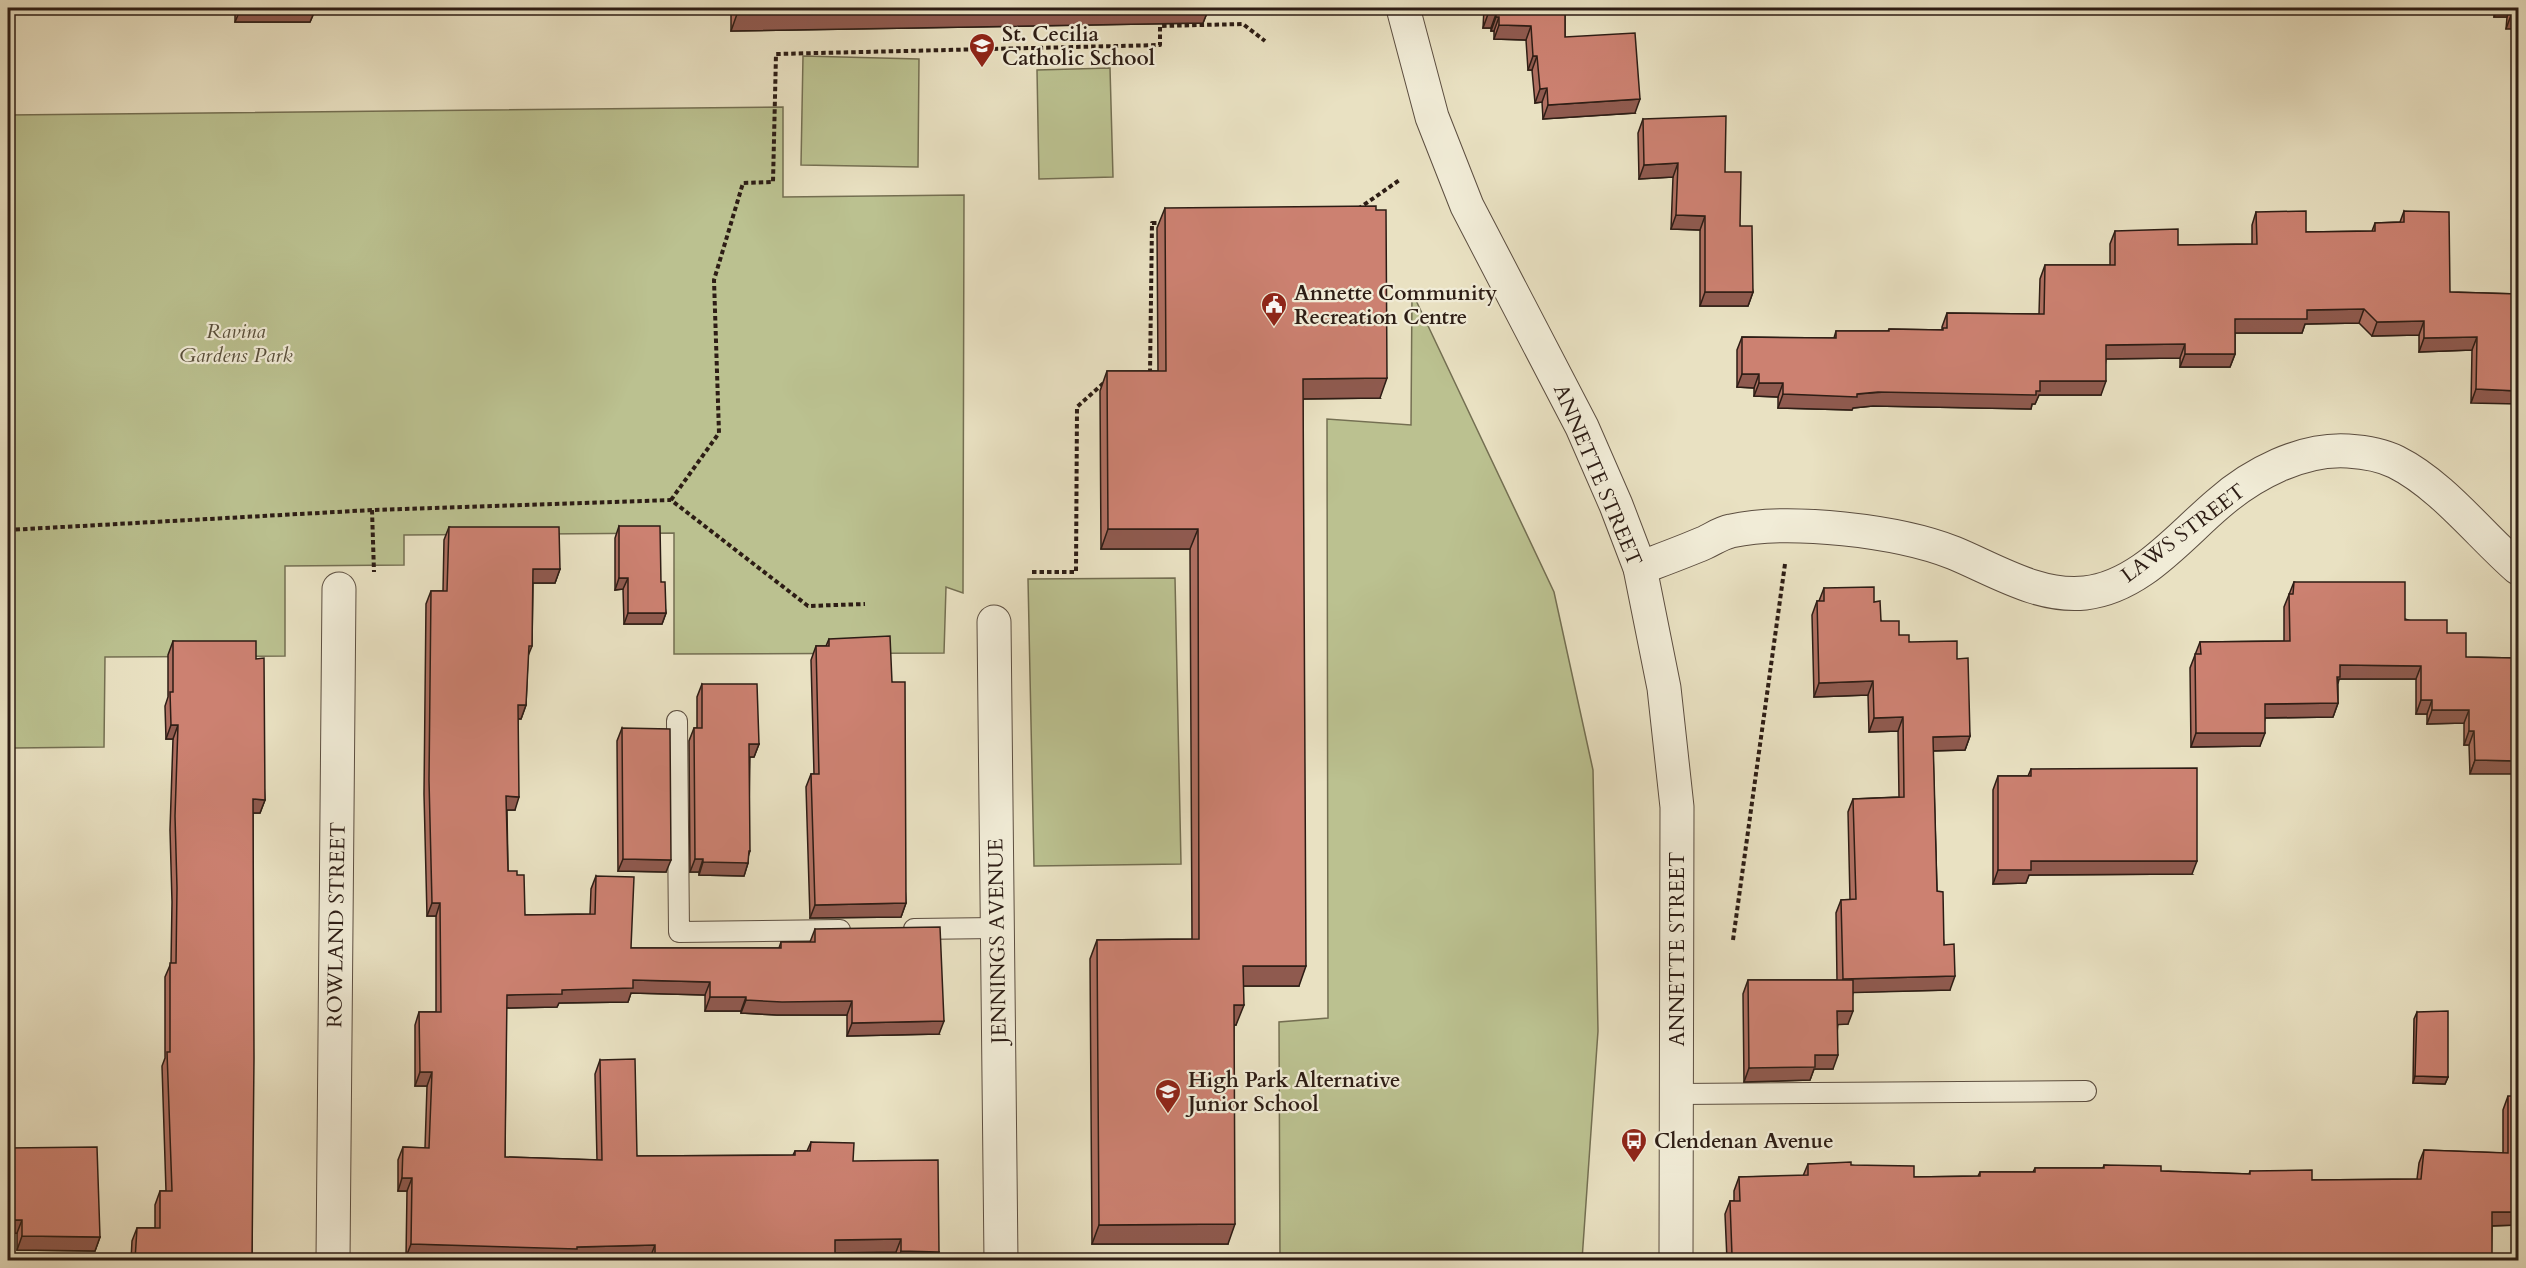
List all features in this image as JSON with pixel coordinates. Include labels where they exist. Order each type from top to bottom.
[{"type":"street","name":"ANNETTE STREET","points":[[1402,8],[1432,117],[1467,206],[1582,427],[1640,568],[1664,688],[1677,807],[1677,1260]]},
{"type":"street","name":"LAWS STREET","points":[[1640,568],[1729,531],[1780,525],[1878,534],[1922,543],[1952,552],[2038,587],[2059,592],[2087,593],[2124,581],[2176,543],[2220,502],[2272,469],[2300,457],[2346,451],[2370,453],[2395,461],[2415,474],[2518,568]]},
{"type":"street","name":"ROWLAND STREET","points":[[333,1260],[339,589]]},
{"type":"street","name":"JENNINGS AVENUE","points":[[994,622],[1001,1260]]},
{"type":"lane","points":[[677,721],[679,932],[856,930]]},
{"type":"lane","points":[[892,930],[996,928]]},
{"type":"lane","points":[[1678,1094],[2086,1091]]},
{"type":"path","points":[[671,500],[719,433],[714,280],[743,183],[773,182],[776,54],[1160,45],[1160,26],[1243,24],[1265,41]]},
{"type":"path","points":[[1357,210],[1401,178]]},
{"type":"path","points":[[1150,377],[1152,223],[1164,223]]},
{"type":"path","points":[[1032,572],[1076,572],[1077,407],[1109,378]]},
{"type":"path","points":[[8,530],[372,510],[671,500],[808,606],[865,604]]},
{"type":"path","points":[[372,510],[374,572]]},
{"type":"path","points":[[1733,940],[1787,554]]},
{"type":"green space","points":[[803,56],[919,59],[918,167],[801,165]]},
{"type":"green space","points":[[1110,68],[1113,177],[1039,179],[1037,70]]},
{"type":"green space","name":"Ravina Gardens Park","points":[[783,107],[783,197],[964,195],[963,593],[946,587],[944,653],[674,654],[674,533],[404,535],[404,565],[285,566],[285,656],[105,657],[104,747],[14,748],[8,756],[8,115]]},
{"type":"green space","points":[[1412,292],[1554,592],[1593,770],[1598,1031],[1582,1260],[1280,1260],[1279,1022],[1328,1018],[1327,419],[1411,425]]},
{"type":"green space","points":[[1175,578],[1181,864],[1034,866],[1028,579]]},
{"type":"building","points":[[737,8],[1151,8],[737,14]]},
{"type":"building","points":[[1489,8],[1565,8],[1565,37],[1635,33],[1640,99],[1548,105],[1547,88],[1540,89],[1537,56],[1533,56],[1531,26],[1499,25],[1499,17],[1496,17],[1496,14],[1488,14]]},
{"type":"building","points":[[2512,8],[2518,8],[2518,16],[2511,15]]},
{"type":"building","points":[[1726,116],[1725,172],[1741,172],[1740,226],[1752,226],[1753,292],[1705,292],[1705,216],[1676,215],[1678,163],[1644,165],[1643,119]]},
{"type":"building","points":[[1376,206],[1376,210],[1386,210],[1387,378],[1303,379],[1306,966],[1243,966],[1244,1005],[1234,1005],[1235,1224],[1099,1225],[1097,940],[1199,939],[1198,529],[1108,529],[1107,371],[1166,371],[1165,208]]},
{"type":"building","points":[[2306,211],[2306,232],[2375,231],[2375,223],[2404,222],[2404,211],[2449,212],[2450,292],[2518,294],[2518,391],[2476,389],[2477,337],[2424,338],[2424,321],[2377,322],[2364,309],[2307,310],[2307,319],[2235,319],[2235,354],[2185,354],[2185,344],[2106,345],[2106,381],[2040,381],[2040,391],[2036,391],[2036,395],[1878,392],[1857,394],[1857,397],[1783,394],[1783,383],[1759,383],[1759,374],[1742,374],[1742,337],[1836,338],[1836,331],[1943,330],[1947,328],[1947,313],[2044,314],[2045,265],[2115,265],[2115,231],[2178,229],[2178,245],[2257,244],[2256,212]]},
{"type":"building","points":[[619,526],[660,526],[661,582],[665,582],[666,613],[628,613],[628,578],[619,578]]},
{"type":"building","points":[[449,527],[559,527],[560,569],[533,569],[532,646],[529,646],[526,705],[518,705],[519,797],[506,796],[508,871],[517,871],[517,875],[524,875],[525,915],[595,914],[596,876],[634,877],[631,948],[781,948],[781,942],[815,942],[815,929],[940,927],[944,1021],[852,1023],[852,1001],[782,1002],[746,1000],[746,997],[710,997],[710,982],[633,980],[633,988],[562,990],[562,994],[507,995],[505,1157],[602,1160],[600,1060],[635,1059],[637,1156],[795,1155],[795,1151],[810,1151],[811,1142],[854,1143],[853,1161],[938,1160],[939,1252],[901,1251],[901,1239],[835,1240],[835,1260],[660,1260],[660,1257],[655,1257],[655,1245],[577,1247],[577,1249],[411,1244],[412,1178],[402,1178],[403,1147],[429,1148],[432,1072],[420,1072],[419,1012],[441,1012],[440,903],[432,903],[429,780],[431,591],[447,591]]},
{"type":"building","points":[[2294,582],[2405,582],[2405,620],[2447,620],[2447,633],[2466,633],[2466,657],[2514,658],[2514,690],[2518,690],[2518,761],[2475,760],[2474,731],[2469,731],[2469,710],[2432,710],[2432,700],[2421,700],[2421,666],[2340,665],[2340,677],[2337,677],[2338,703],[2265,704],[2265,733],[2196,733],[2195,654],[2201,654],[2200,642],[2290,641],[2289,594],[2293,594]]},
{"type":"building","points":[[1874,587],[1874,602],[1880,601],[1881,621],[1899,621],[1899,635],[1909,635],[1909,642],[1957,641],[1957,659],[1968,658],[1970,736],[1933,737],[1937,891],[1943,892],[1944,945],[1954,944],[1955,976],[1843,979],[1841,900],[1856,899],[1853,799],[1904,797],[1903,717],[1874,718],[1873,681],[1819,683],[1817,601],[1824,601],[1824,588]]},
{"type":"building","points":[[890,636],[892,682],[905,682],[906,903],[815,905],[811,774],[819,774],[816,646],[829,646],[829,639]]},
{"type":"building","points":[[173,641],[256,641],[256,659],[264,658],[265,800],[253,799],[252,1260],[135,1260],[137,1228],[160,1228],[160,1191],[172,1191],[167,1052],[170,1052],[170,963],[176,963],[175,816],[178,725],[171,725]]},
{"type":"building","points":[[702,684],[757,684],[759,744],[749,744],[750,851],[748,863],[703,862],[703,859],[695,859],[694,728],[702,728]]},
{"type":"building","points":[[622,728],[670,729],[671,860],[623,859]]},
{"type":"building","points":[[2197,768],[2197,861],[2031,861],[2031,870],[1998,870],[1998,776],[2031,776],[2031,769]]},
{"type":"building","points":[[1748,980],[1853,980],[1853,1011],[1837,1011],[1838,1055],[1815,1055],[1815,1067],[1749,1068]]},
{"type":"building","points":[[2448,1011],[2448,1077],[2415,1076],[2417,1012]]},
{"type":"building","points":[[2508,1096],[2518,1096],[2518,1212],[2492,1212],[2492,1259],[2455,1258],[2455,1256],[2357,1256],[2310,1259],[2218,1256],[2218,1260],[1766,1260],[1766,1254],[1732,1255],[1730,1201],[1740,1201],[1739,1177],[1808,1175],[1808,1164],[1851,1162],[1851,1165],[1914,1166],[1914,1177],[1980,1176],[1980,1172],[2035,1172],[2035,1168],[2104,1168],[2104,1165],[2161,1166],[2161,1171],[2250,1174],[2250,1171],[2312,1170],[2312,1180],[2421,1179],[2424,1150],[2508,1153]]},
{"type":"building","points":[[97,1147],[100,1237],[22,1236],[22,1220],[8,1220],[8,1148]]},
{"type":"place","name":"St. Cecilia Catholic School","points":[[982,69]]},
{"type":"place","name":"Annette Community Recreation Centre","points":[[1274,328]]},
{"type":"place","name":"High Park Alternative Junior School","points":[[1168,1115]]},
{"type":"place","name":"Clendenan Avenue","points":[[1634,1164]]}]
